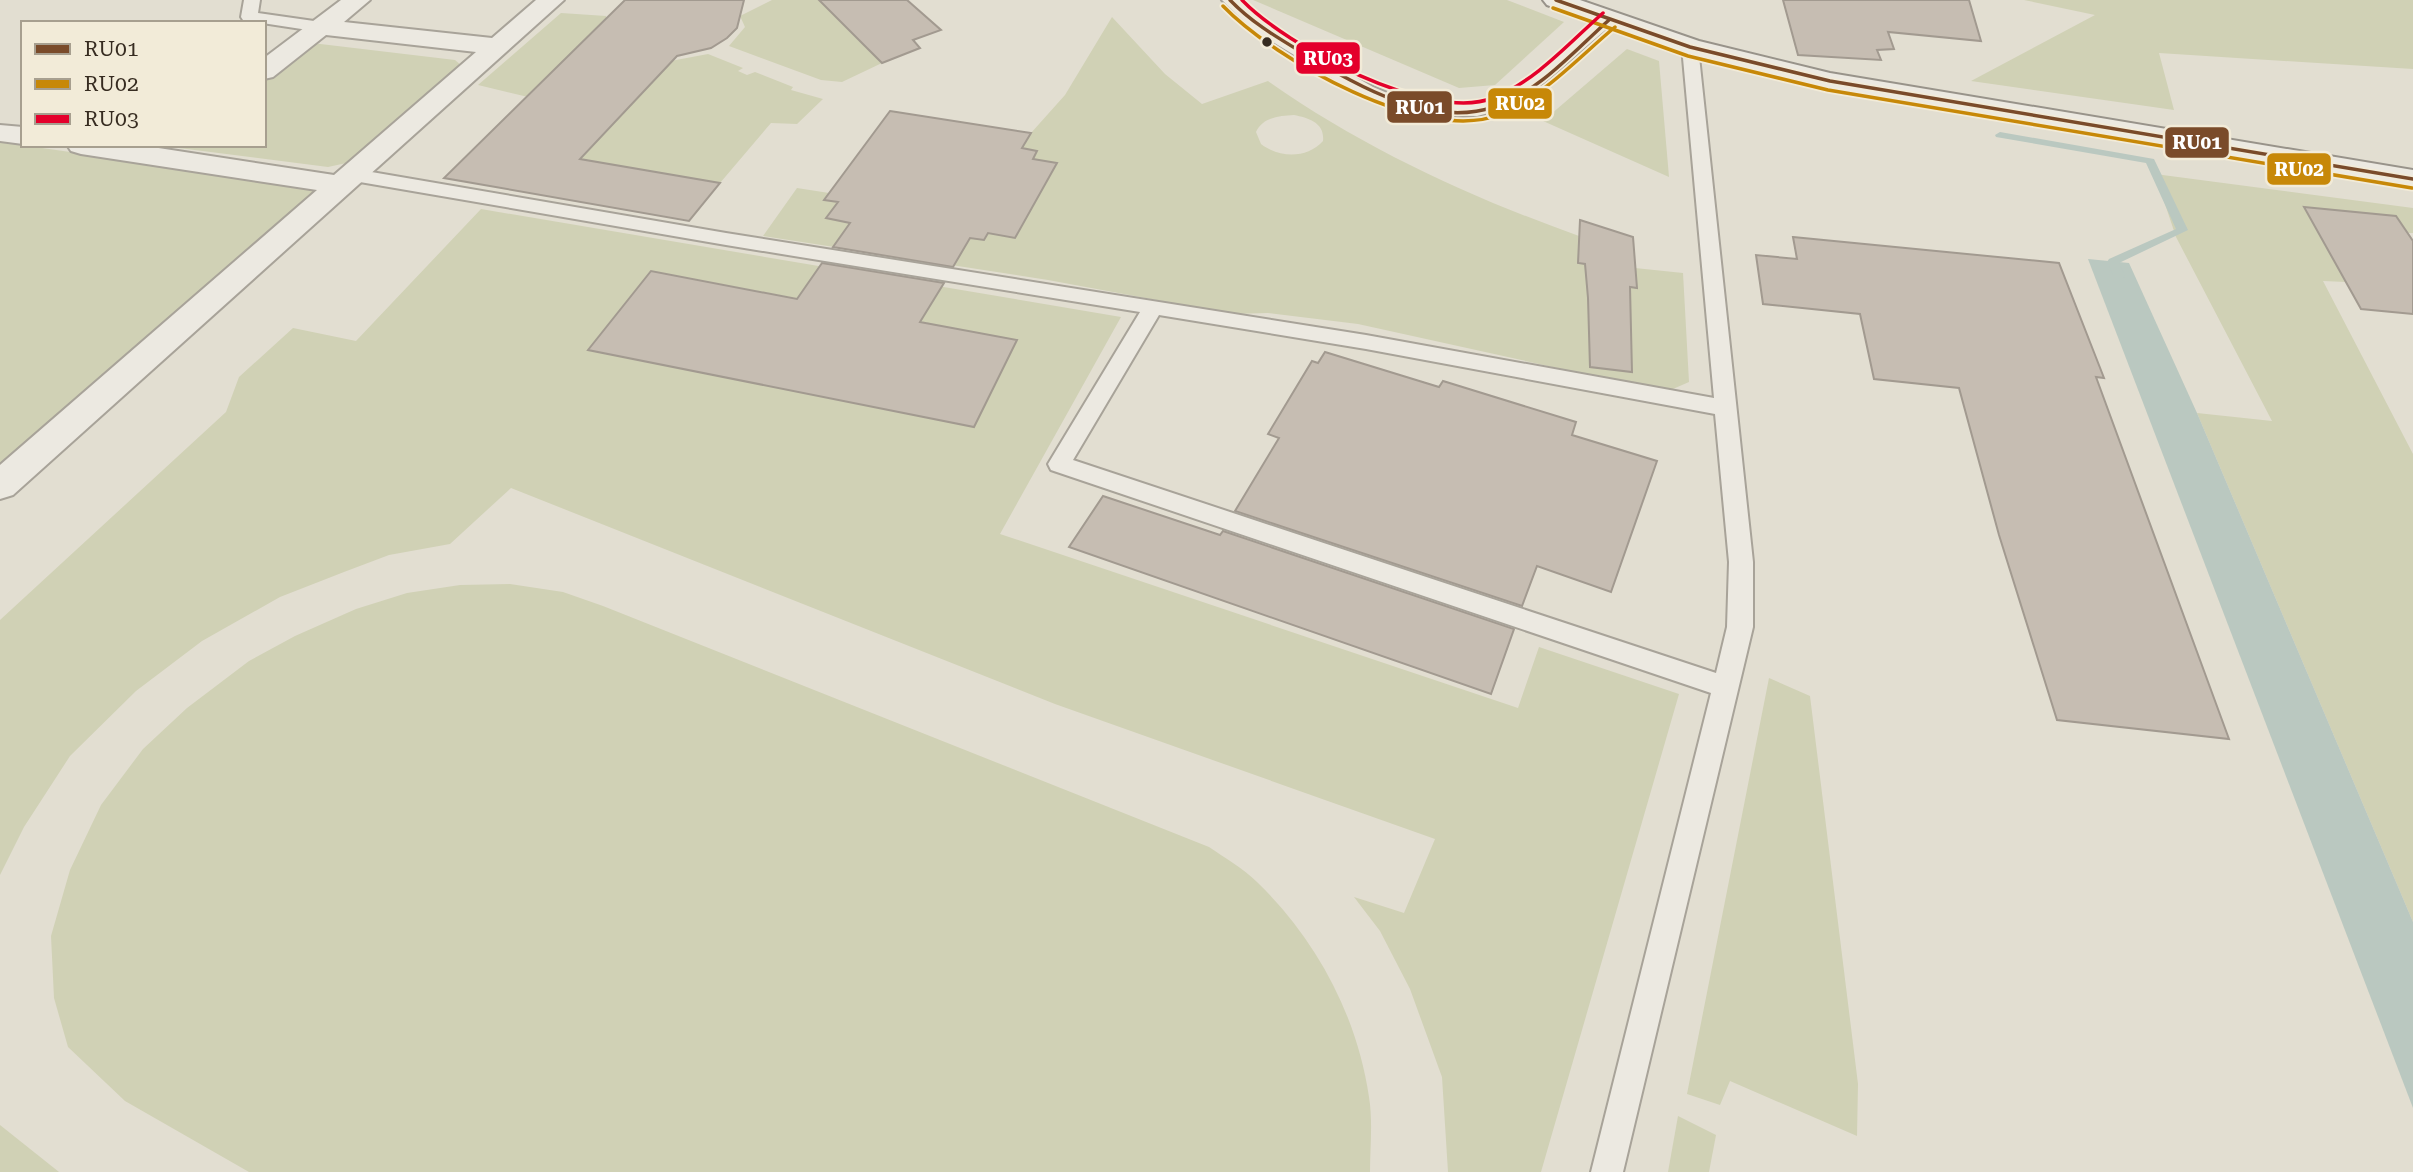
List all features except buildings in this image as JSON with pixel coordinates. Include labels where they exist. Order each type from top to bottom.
[{"type":"street","points":[[266,69],[357,0]]},
{"type":"street","points":[[0,485],[551,0]]},
{"type":"street","points":[[1556,0],[1690,47],[1803,75],[1912,96],[2413,179]]},
{"type":"street","points":[[321,27],[498,47]]},
{"type":"street","points":[[0,133],[21,136]]},
{"type":"street","points":[[107,147],[159,151],[348,180]]},
{"type":"lane","points":[[252,0],[249,17],[321,27]]},
{"type":"lane","points":[[1230,0],[1236,8],[1266,31],[1369,94],[1388,102],[1431,111],[1477,111],[1498,105],[1521,91],[1609,20]]},
{"type":"lane","points":[[1607,1172],[1740,627],[1741,562],[1690,47]]},
{"type":"lane","points":[[348,180],[1366,342],[1727,408]]},
{"type":"lane","points":[[1153,308],[1059,464],[1726,687]]},
{"type":"green space","points":[[772,0],[819,0],[882,63],[842,82],[821,80],[729,46],[745,27],[740,16]]},
{"type":"green space","points":[[1253,0],[1507,0],[1564,22],[1495,85],[1459,88]]},
{"type":"green space","points":[[2024,0],[2413,0],[2413,69],[2159,53],[2174,110],[1971,81],[2095,15]]},
{"type":"green space","points":[[561,13],[606,16],[606,21],[660,63],[708,54],[743,68],[738,71],[747,75],[755,72],[793,87],[791,90],[823,99],[797,124],[771,123],[720,183],[581,159],[657,76],[528,97],[478,85]]},
{"type":"green space","points":[[1112,17],[1165,74],[1202,104],[1268,81],[1341,128],[1418,169],[1498,205],[1579,236],[1578,263],[1599,266],[1622,286],[1637,288],[1635,268],[1683,273],[1689,382],[1666,392],[1358,324],[1268,313],[1232,314],[1048,280],[763,236],[797,188],[829,193],[825,200],[838,202],[826,218],[850,223],[842,236],[959,256],[970,238],[984,240],[988,233],[1015,238],[1057,164],[1033,159],[1037,151],[1022,148],[1031,133],[1065,95]],"holes":[[[1294,115],[1319,126],[1323,141],[1301,154],[1284,154],[1261,144],[1256,132],[1263,123],[1277,117]],[[1590,342],[1632,371],[1590,367]]]},
{"type":"green space","points":[[312,43],[455,60],[462,66],[351,162],[328,167],[179,148],[266,147],[266,79]]},
{"type":"green space","points":[[1627,49],[1659,61],[1669,177],[1543,121]]},
{"type":"green space","points":[[0,142],[323,188],[0,477]]},
{"type":"green space","points":[[2155,174],[2413,208],[2413,233],[2407,233],[2396,216],[2305,208],[2346,282],[2323,281],[2413,454],[2413,922],[2197,413],[2272,421],[2176,237]]},
{"type":"green space","points":[[481,209],[1121,317],[1000,534],[1518,708],[1539,647],[1679,694],[1541,1172],[1448,1172],[1442,1077],[1410,989],[1380,931],[1354,897],[1404,913],[1435,839],[1055,704],[511,488],[450,544],[389,555],[280,597],[202,641],[136,691],[70,756],[24,827],[0,875],[0,620],[226,412],[239,377],[293,328],[356,341]],"holes":[[[652,271],[1017,340],[973,427],[589,350]]]},
{"type":"green space","points":[[510,584],[563,592],[603,606],[1209,847],[1234,863],[1257,882],[1298,928],[1331,980],[1344,1008],[1355,1037],[1369,1097],[1370,1172],[249,1172],[125,1101],[68,1047],[54,998],[51,936],[70,870],[101,805],[143,749],[187,708],[249,661],[295,636],[356,609],[407,593],[460,585]]},
{"type":"green space","points":[[1769,678],[1810,696],[1858,1084],[1857,1136],[1730,1081],[1720,1105],[1687,1094]]},
{"type":"green space","points":[[1678,1116],[1716,1135],[1709,1172],[1668,1172]]},
{"type":"green space","points":[[0,1125],[59,1172],[0,1172]]},
{"type":"shaded area","points":[[2088,259],[2129,263],[2197,413],[2413,922],[2413,1108]]},
{"type":"waterway","points":[[2000,135],[2150,161],[2182,230],[2113,262],[2119,276]]},
{"type":"transit line","name":"RU01","points":[[1230,0],[1267,31],[1359,85],[1411,106],[1451,111],[1494,107],[1525,91],[1609,20]]},
{"type":"transit line","name":"RU03","points":[[1242,0],[1275,27],[1361,77],[1412,97],[1455,102],[1493,98],[1523,82],[1603,13]]},
{"type":"transit line","name":"RU01","points":[[1556,0],[1690,47],[1830,81],[2413,179]]},
{"type":"transit line","name":"RU02","points":[[1223,6],[1259,37],[1355,93],[1411,114],[1453,120],[1488,117],[1516,106],[1546,86],[1615,27]]},
{"type":"transit line","name":"RU02","points":[[1553,8],[1688,56],[1828,90],[2412,188]]}]
